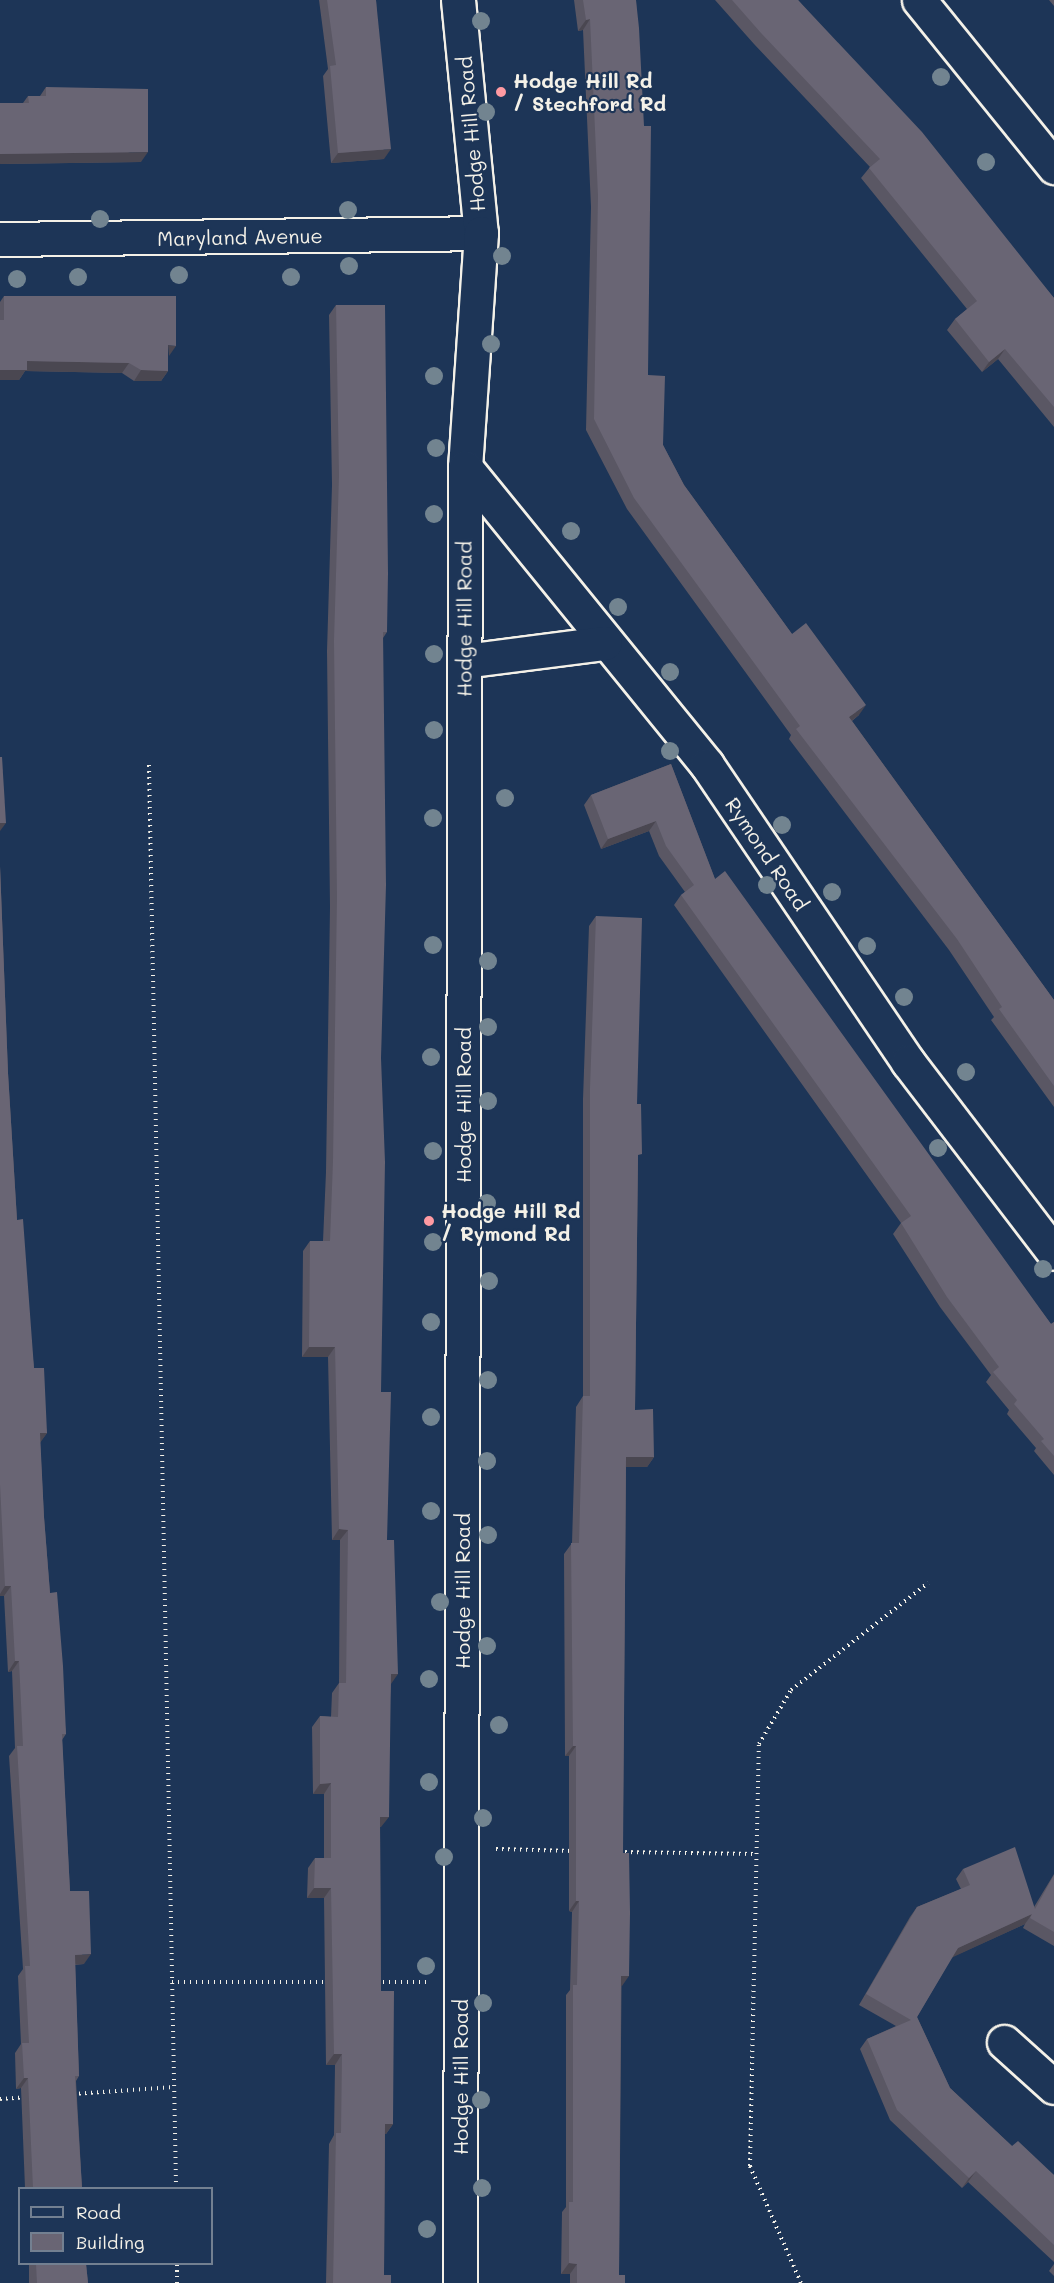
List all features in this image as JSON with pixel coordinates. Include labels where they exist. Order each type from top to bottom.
[{"type":"street","name":"Hodge Hill Road","points":[[458,0],[481,233],[465,467],[460,2283]]},
{"type":"street","points":[[919,0],[1054,167]]},
{"type":"street","name":"Maryland Avenue","points":[[0,239],[481,233]]},
{"type":"street","name":"Rymond Road","points":[[465,467],[605,643],[707,765],[908,1062],[1054,1253]]},
{"type":"street","points":[[464,661],[605,643]]},
{"type":"street","points":[[1004,2042],[1054,2087]]},
{"type":"path","points":[[149,765],[176,2187]]},
{"type":"path","points":[[801,2283],[750,2166],[759,1744],[791,1690],[928,1583]]},
{"type":"path","points":[[461,1849],[579,1851]]},
{"type":"path","points":[[615,1852],[756,1854]]},
{"type":"path","points":[[172,1982],[334,1982]]},
{"type":"path","points":[[368,1982],[461,1982]]},
{"type":"path","points":[[69,2094],[174,2087]]},
{"type":"path","points":[[0,2099],[35,2096]]},
{"type":"path","points":[[177,2265],[177,2283]]},
{"type":"building","points":[[327,0],[376,0],[391,149],[338,153],[330,66],[336,65]]},
{"type":"building","points":[[583,0],[636,0],[644,126],[651,126],[648,375],[665,376],[663,445],[684,485],[792,634],[806,623],[866,705],[849,717],[1054,1000],[1054,1086],[999,1009],[1002,1007],[957,939],[796,729],[800,726],[634,498],[594,419],[598,196],[590,19],[586,20]]},
{"type":"building","points":[[732,0],[798,0],[922,132],[1054,298],[1054,407],[1005,349],[989,362],[955,319],[977,301],[869,168],[880,159]]},
{"type":"building","points":[[46,87],[148,89],[148,152],[0,154],[0,103],[29,103],[28,96],[46,96]]},
{"type":"building","points":[[4,296],[176,296],[176,346],[168,345],[168,371],[141,370],[129,363],[27,361],[27,370],[0,370],[0,320],[4,320]]},
{"type":"building","points":[[336,305],[385,305],[388,573],[387,632],[383,632],[386,885],[381,1058],[385,1162],[381,1392],[391,1392],[387,1540],[394,1540],[398,1674],[391,1674],[389,1817],[380,1817],[381,1991],[394,1991],[393,2124],[385,2124],[384,2275],[391,2275],[391,2283],[333,2283],[336,2133],[341,2133],[342,2054],[334,2054],[331,1888],[314,1888],[315,1858],[331,1858],[331,1783],[320,1784],[320,1716],[338,1717],[339,1683],[346,1683],[348,1530],[339,1529],[335,1347],[309,1347],[310,1241],[330,1241],[333,1161],[337,897],[334,641],[339,475]]},
{"type":"building","points":[[0,757],[2,757],[6,823],[0,823]]},
{"type":"building","points":[[671,764],[715,879],[725,871],[1051,1324],[1054,1322],[1054,1456],[1041,1441],[1044,1439],[1014,1404],[1017,1400],[993,1372],[999,1367],[947,1297],[901,1223],[911,1216],[681,895],[694,885],[666,846],[656,821],[608,839],[591,795]]},
{"type":"building","points":[[0,866],[8,1073],[17,1220],[23,1219],[34,1368],[44,1368],[47,1433],[40,1433],[44,1517],[50,1593],[57,1592],[63,1666],[66,1734],[62,1734],[70,1891],[89,1891],[91,1954],[75,1955],[79,2076],[75,2076],[82,2187],[33,2187],[28,2078],[24,2078],[22,2043],[29,2043],[25,1966],[30,1966],[17,1746],[23,1746],[19,1661],[15,1661],[11,1586],[5,1586],[0,1484]]},
{"type":"building","points":[[596,916],[642,918],[637,1104],[641,1104],[642,1154],[638,1155],[635,1410],[653,1409],[654,1457],[626,1457],[623,1853],[629,1853],[630,1913],[629,1976],[621,1976],[619,2275],[625,2275],[625,2283],[577,2283],[577,2264],[569,2263],[569,2202],[573,2202],[573,1985],[577,1985],[579,1901],[576,1901],[576,1746],[573,1746],[571,1543],[579,1543],[583,1396],[590,1396],[590,1089]]},
{"type":"building","points":[[1015,1847],[1035,1909],[1054,1875],[1054,1932],[1030,1918],[1032,1914],[958,1948],[917,2017],[950,2088],[1012,2146],[1018,2141],[1054,2175],[1054,2245],[976,2171],[969,2178],[897,2110],[867,2039],[911,2020],[866,1994],[917,1907],[970,1885],[963,1869]]},
{"type":"building","points":[[36,2265],[86,2265],[88,2283],[37,2283]]},
{"type":"place","name":"Hodge Hill Rd / Stechford Rd","points":[[501,92]]},
{"type":"place","name":"Hodge Hill Rd / Rymond Rd","points":[[429,1221]]}]
